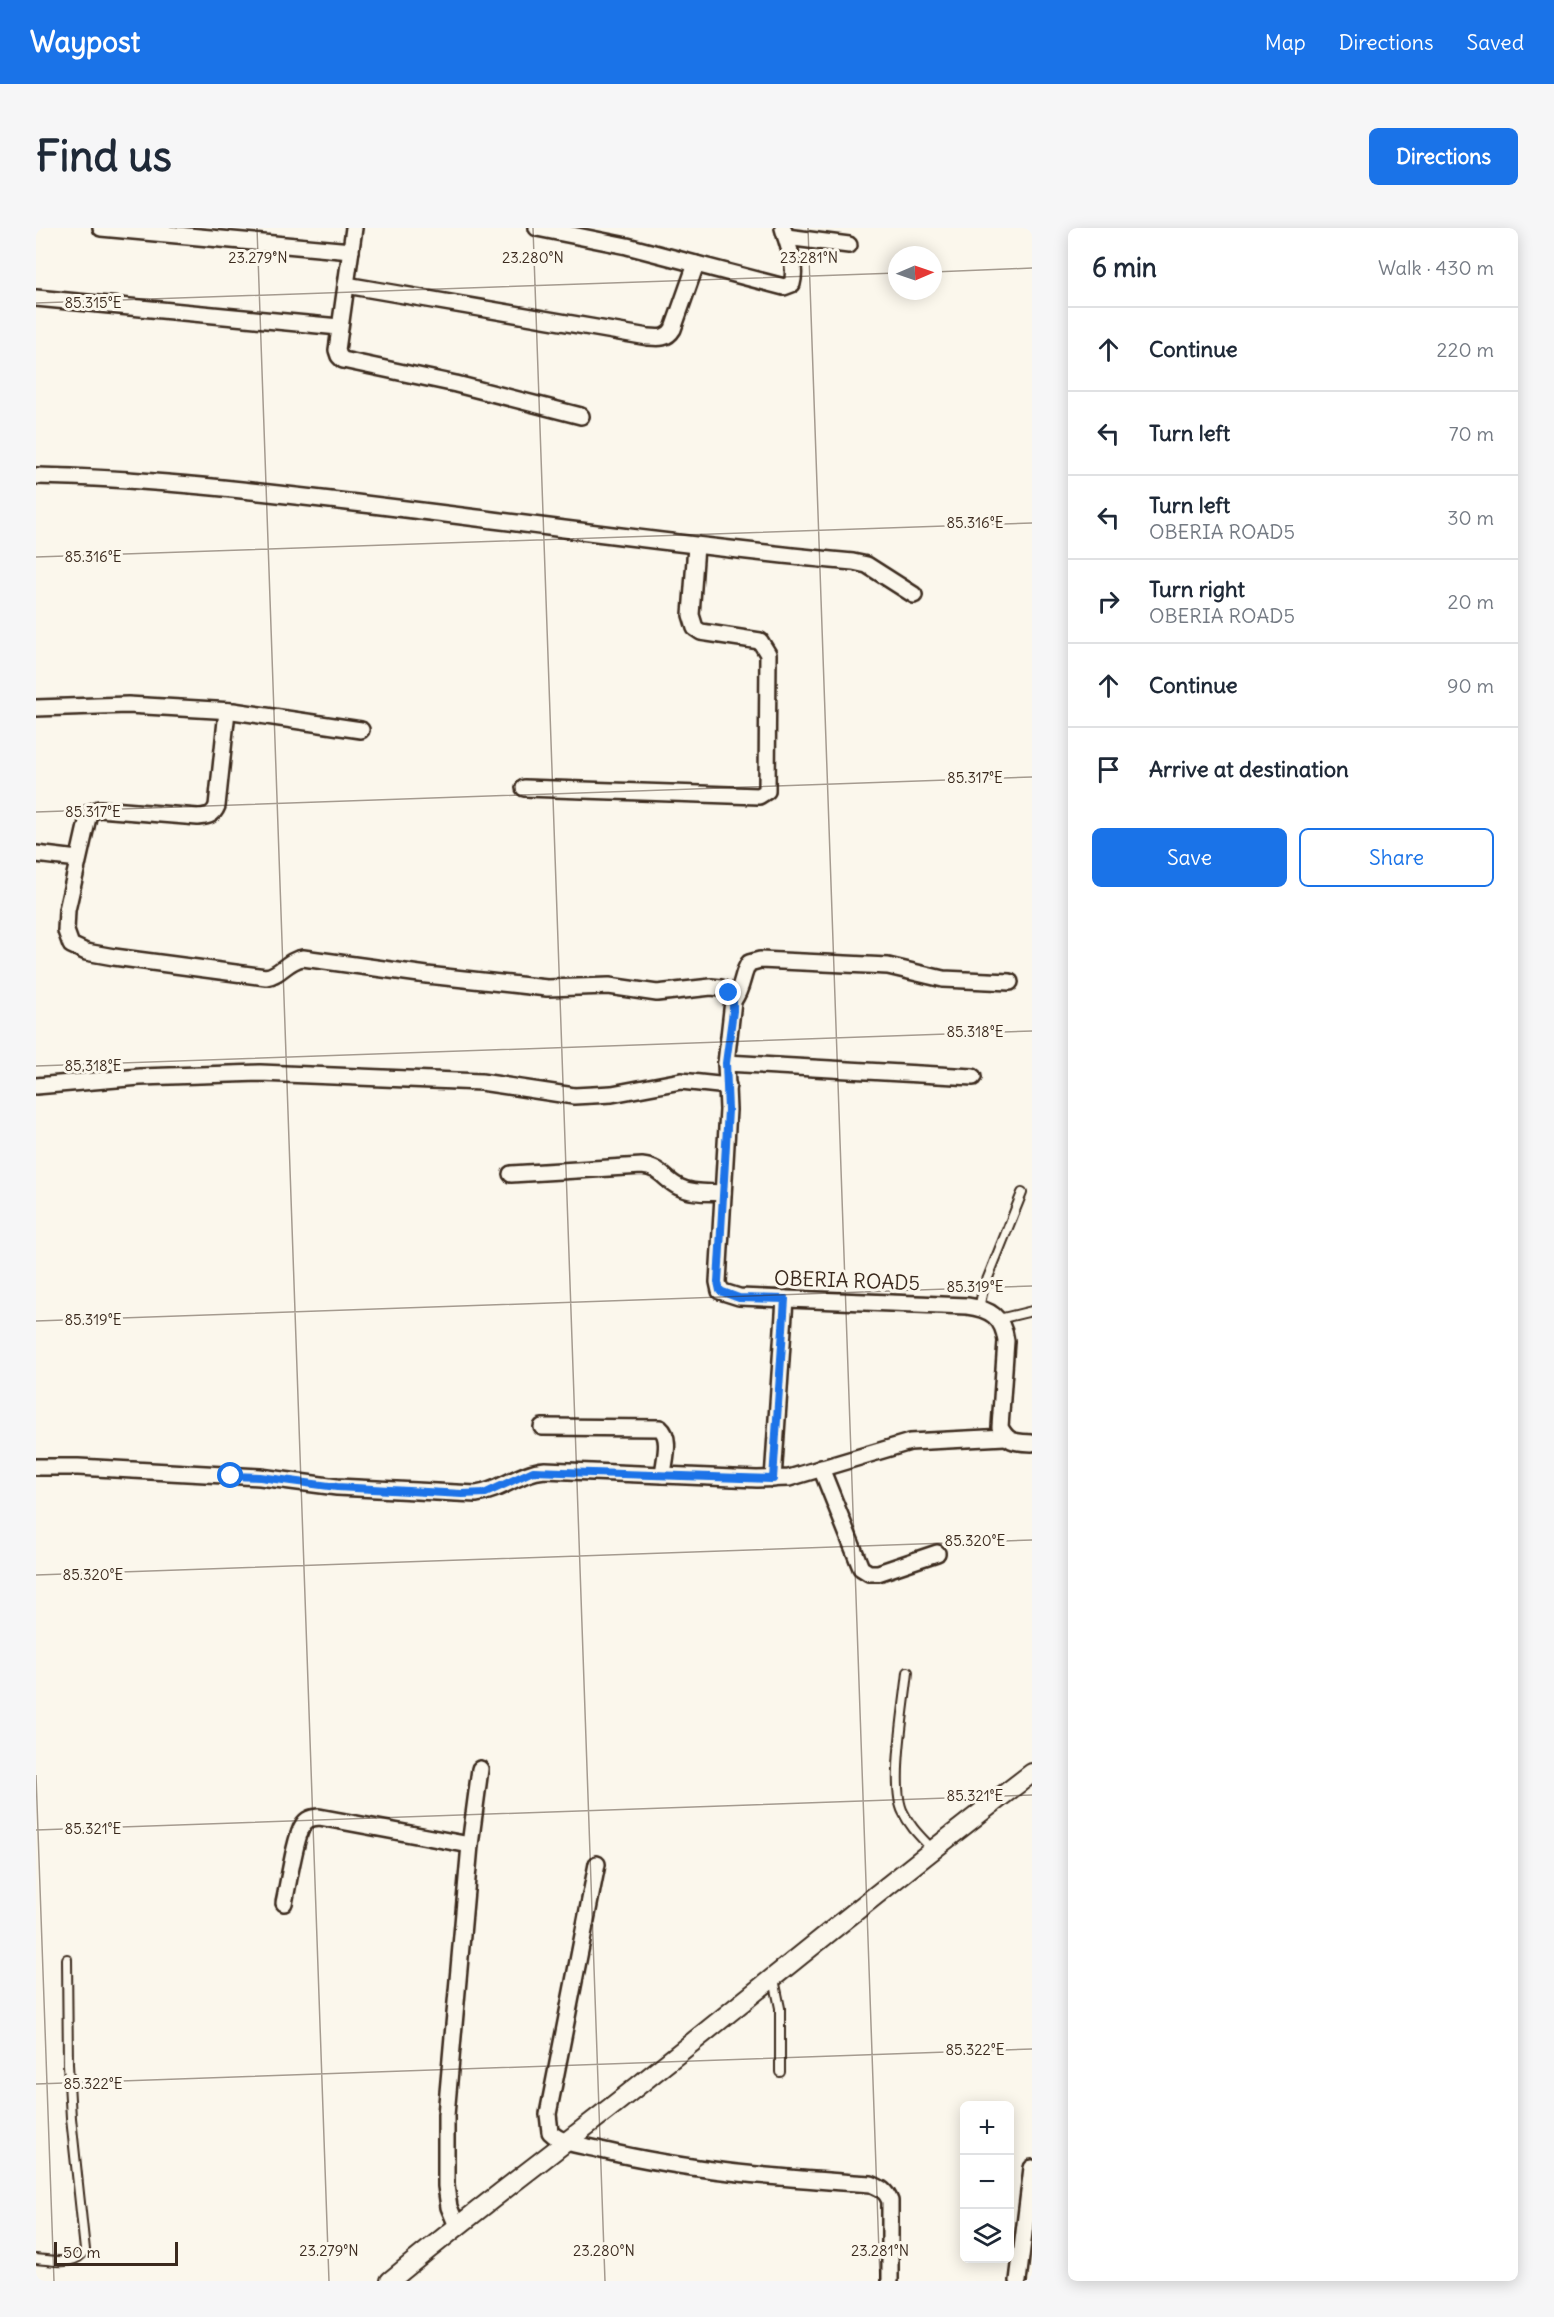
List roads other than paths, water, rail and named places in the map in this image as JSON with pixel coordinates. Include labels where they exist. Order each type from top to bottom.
[{"type":"street","points":[[101,228],[351,251]]},
{"type":"street","points":[[354,228],[339,327],[339,356],[350,363],[456,384],[581,416]]},
{"type":"street","points":[[537,228],[627,246],[759,282],[789,287],[793,279],[793,270],[785,233],[849,245]]},
{"type":"street","points":[[346,285],[648,338],[661,338],[669,335],[673,329],[696,264]]},
{"type":"street","points":[[36,298],[339,327]]},
{"type":"street","points":[[36,476],[123,479],[218,487],[867,565],[914,595]]},
{"type":"street","points":[[524,788],[759,796],[767,791],[768,654],[760,641],[701,632],[695,628],[691,615],[696,546]]},
{"type":"street","points":[[36,708],[128,705],[227,711],[361,730]]},
{"type":"street","points":[[227,711],[217,807],[214,812],[208,816],[198,817],[92,810],[86,819],[68,910],[66,931],[71,945],[86,952],[266,977],[273,976],[295,959],[303,958],[547,988],[609,986],[657,993],[711,987],[729,993],[733,1001]]},
{"type":"street","points":[[36,854],[78,859]]},
{"type":"street","points":[[511,1174],[642,1166],[659,1170],[686,1191],[723,1193],[728,1132],[726,1063],[733,1001],[742,987],[749,963],[760,960],[888,966],[943,979],[1010,982]]},
{"type":"street","points":[[726,1063],[973,1077]]},
{"type":"street","points":[[36,1086],[140,1077],[260,1073],[481,1082],[574,1096],[612,1094],[681,1081],[728,1086]]},
{"type":"street","name":"OBERIA ROAD5","points":[[723,1193],[718,1282],[720,1291],[739,1298],[979,1308],[991,1312],[999,1319]]},
{"type":"street","points":[[773,1479],[785,1299]]},
{"type":"street","points":[[999,1319],[1006,1341],[999,1416],[1000,1427],[1005,1437]]},
{"type":"street","points":[[542,1427],[660,1428],[666,1438],[663,1475]]},
{"type":"street","points":[[36,1467],[78,1467],[260,1477],[337,1487],[462,1494],[486,1493],[533,1471],[773,1479],[789,1478],[910,1442],[1005,1437],[1014,1442],[1032,1443]]},
{"type":"street","points":[[821,1468],[861,1568],[869,1573],[878,1573],[937,1553]]},
{"type":"street","points":[[457,2226],[449,2207],[446,2186],[446,2115],[470,1845],[480,1769]]},
{"type":"street","points":[[390,2281],[774,1978],[932,1849],[1032,1773]]},
{"type":"street","points":[[284,1903],[298,1836],[303,1824],[310,1818],[319,1817],[470,1845]]},
{"type":"street","points":[[597,1864],[548,2114],[550,2132],[567,2142],[664,2163],[789,2179],[871,2184],[887,2192],[890,2201],[890,2281]]},
{"type":"street","points":[[1018,2281],[1027,2245],[1032,2168]]},
{"type":"lane","points":[[979,1308],[983,1290],[1022,1193]]},
{"type":"lane","points":[[999,1319],[1032,1311]]},
{"type":"lane","points":[[908,1672],[898,1773],[898,1800],[910,1825],[932,1849]]},
{"type":"lane","points":[[36,2259],[74,2260],[81,2258],[85,2250],[70,2118],[67,1959]]},
{"type":"lane","points":[[774,1978],[780,2008],[780,2072]]}]
